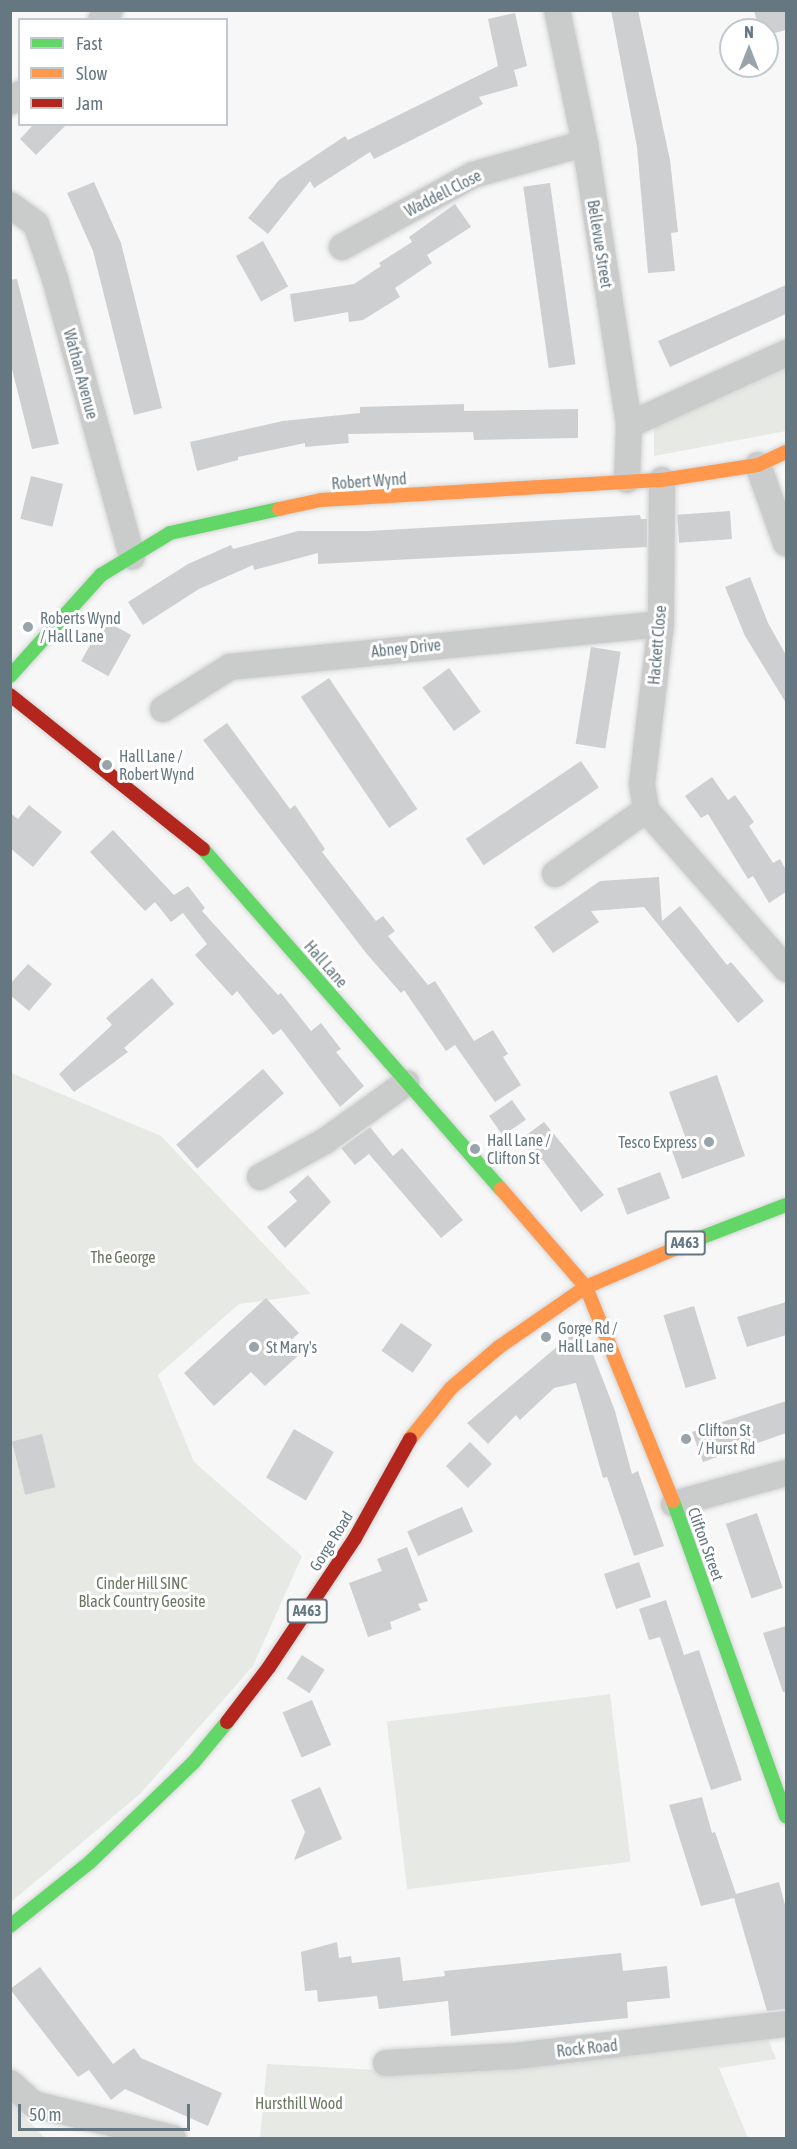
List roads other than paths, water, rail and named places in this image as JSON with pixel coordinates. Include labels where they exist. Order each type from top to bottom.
[{"type":"street","name":"Bellevue Street","points":[[557,10],[585,143],[629,425],[627,480]]},
{"type":"street","name":"Waddell Close","points":[[342,247],[473,175],[585,143]]},
{"type":"street","name":"Wathan Avenue","points":[[10,205],[36,224],[55,279],[132,556]]},
{"type":"street","points":[[629,425],[786,353]]},
{"type":"street","name":"Robert Wynd","points":[[10,676],[101,575],[170,533],[321,500],[627,480],[662,480],[758,465],[786,452]]},
{"type":"street","points":[[758,465],[786,543]]},
{"type":"street","name":"Hackett Close","points":[[646,810],[642,784],[661,624],[662,480]]},
{"type":"street","name":"Abney Drive","points":[[163,709],[230,667],[661,624]]},
{"type":"street","name":"Hall Lane","points":[[10,694],[194,838],[586,1287]]},
{"type":"street","points":[[555,874],[646,810],[786,969]]},
{"type":"street","points":[[260,1177],[325,1141],[406,1083]]},
{"type":"street","name":"A463","points":[[586,1287],[654,1255],[786,1205]]},
{"type":"street","name":"Clifton Street","points":[[586,1287],[674,1504],[786,1816]]},
{"type":"street","name":"Gorge Road","points":[[10,1926],[88,1863],[193,1762],[231,1717],[269,1667],[355,1538],[405,1446],[451,1388],[499,1347],[586,1287]]},
{"type":"street","points":[[674,1504],[786,1473]]},
{"type":"street","name":"Rock Road","points":[[386,2063],[516,2056],[786,2024]]},
{"type":"street","points":[[10,2083],[33,2104],[173,2139]]},
{"type":"place","name":"Roberts Wynd / Hall Lane","points":[[28,627]]},
{"type":"place","name":"Hall Lane / Robert Wynd","points":[[107,765]]},
{"type":"place","name":"Tesco Express","points":[[709,1142]]},
{"type":"place","name":"Hall Lane / Clifton St","points":[[475,1149]]},
{"type":"place","name":"Gorge Rd / Hall Lane","points":[[546,1337]]},
{"type":"place","name":"St Mary's","points":[[254,1347]]},
{"type":"place","name":"Clifton St / Hurst Rd","points":[[686,1439]]},
{"type":"park label","name":"The George","points":[[123,1257]]},
{"type":"park label","name":"Cinder Hill SINC Black Country Geosite","points":[[142,1592]]},
{"type":"park label","name":"Hursthill Wood","points":[[299,2103]]}]
